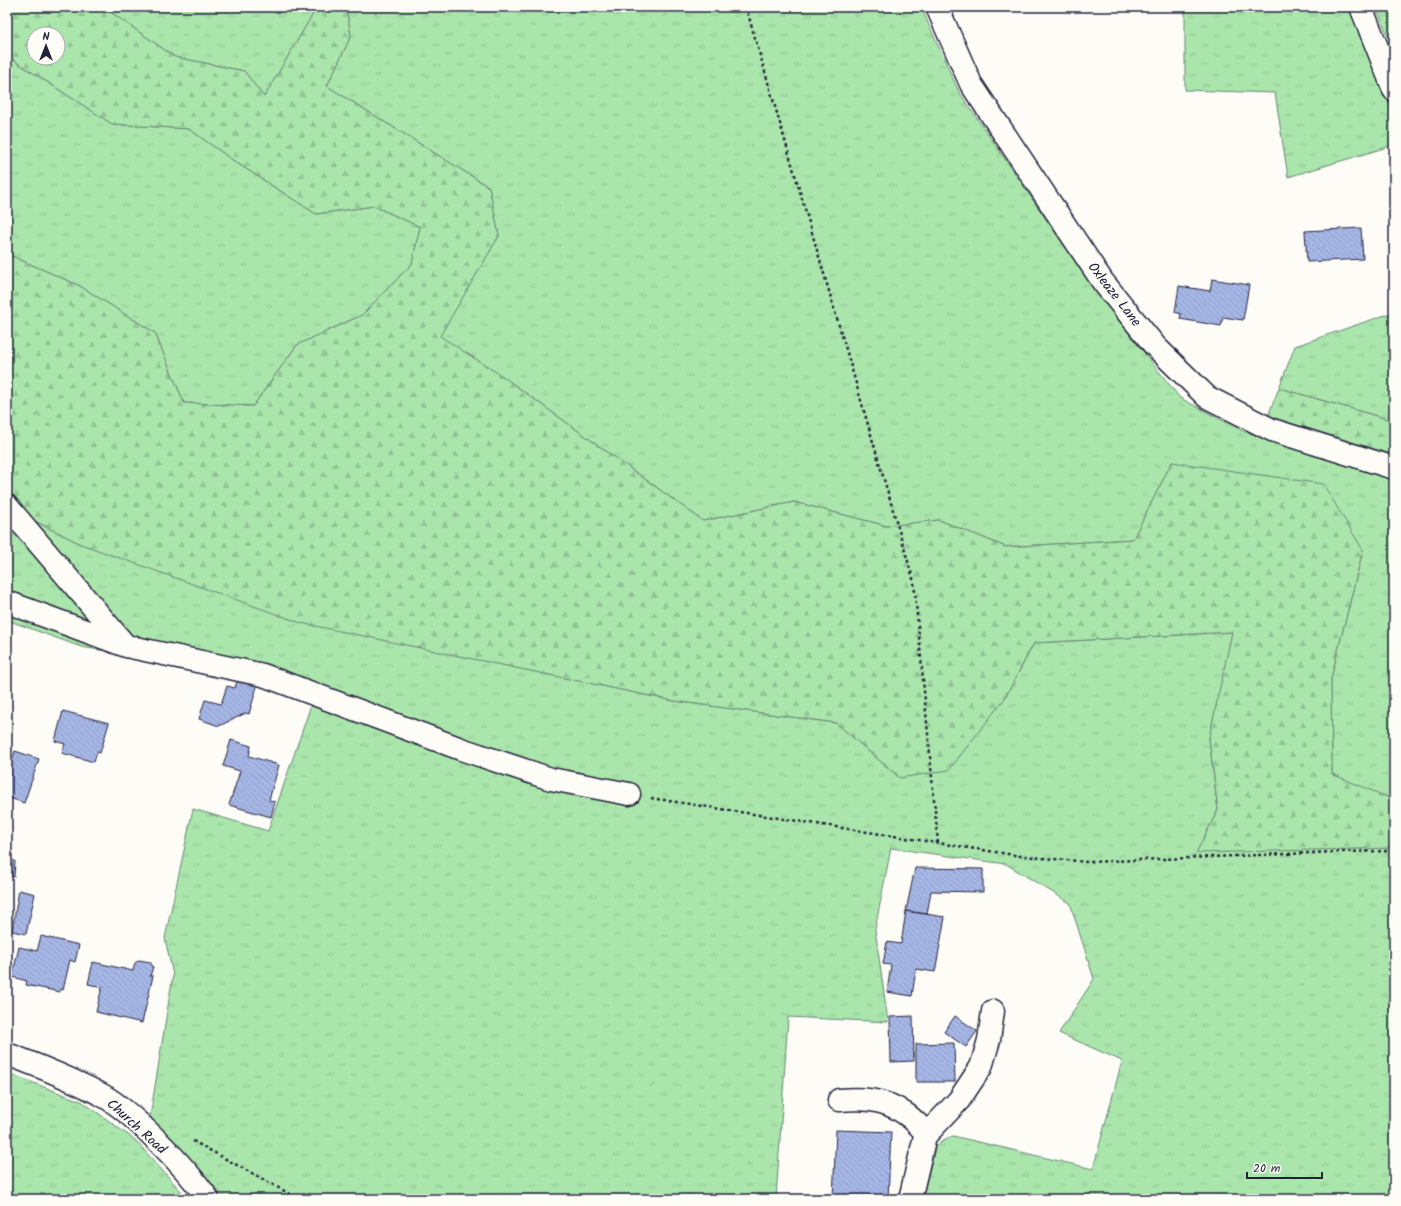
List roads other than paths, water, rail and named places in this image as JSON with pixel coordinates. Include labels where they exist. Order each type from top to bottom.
[{"type":"street","name":"Oxleaze Lane","points":[[937,7],[971,84],[1103,282],[1155,346],[1207,397],[1272,430],[1394,468]]},
{"type":"street","points":[[1361,7],[1394,90]]},
{"type":"street","points":[[7,506],[126,646]]},
{"type":"street","points":[[7,602],[126,646],[262,675],[461,749],[544,777],[629,794]]},
{"type":"street","points":[[910,1199],[927,1134],[959,1100],[981,1068],[989,1040],[993,1011]]},
{"type":"street","name":"Church Road","points":[[7,1054],[103,1096],[132,1118],[169,1154],[208,1199]]},
{"type":"street","points":[[839,1100],[862,1098],[881,1102],[904,1112],[927,1134]]}]
